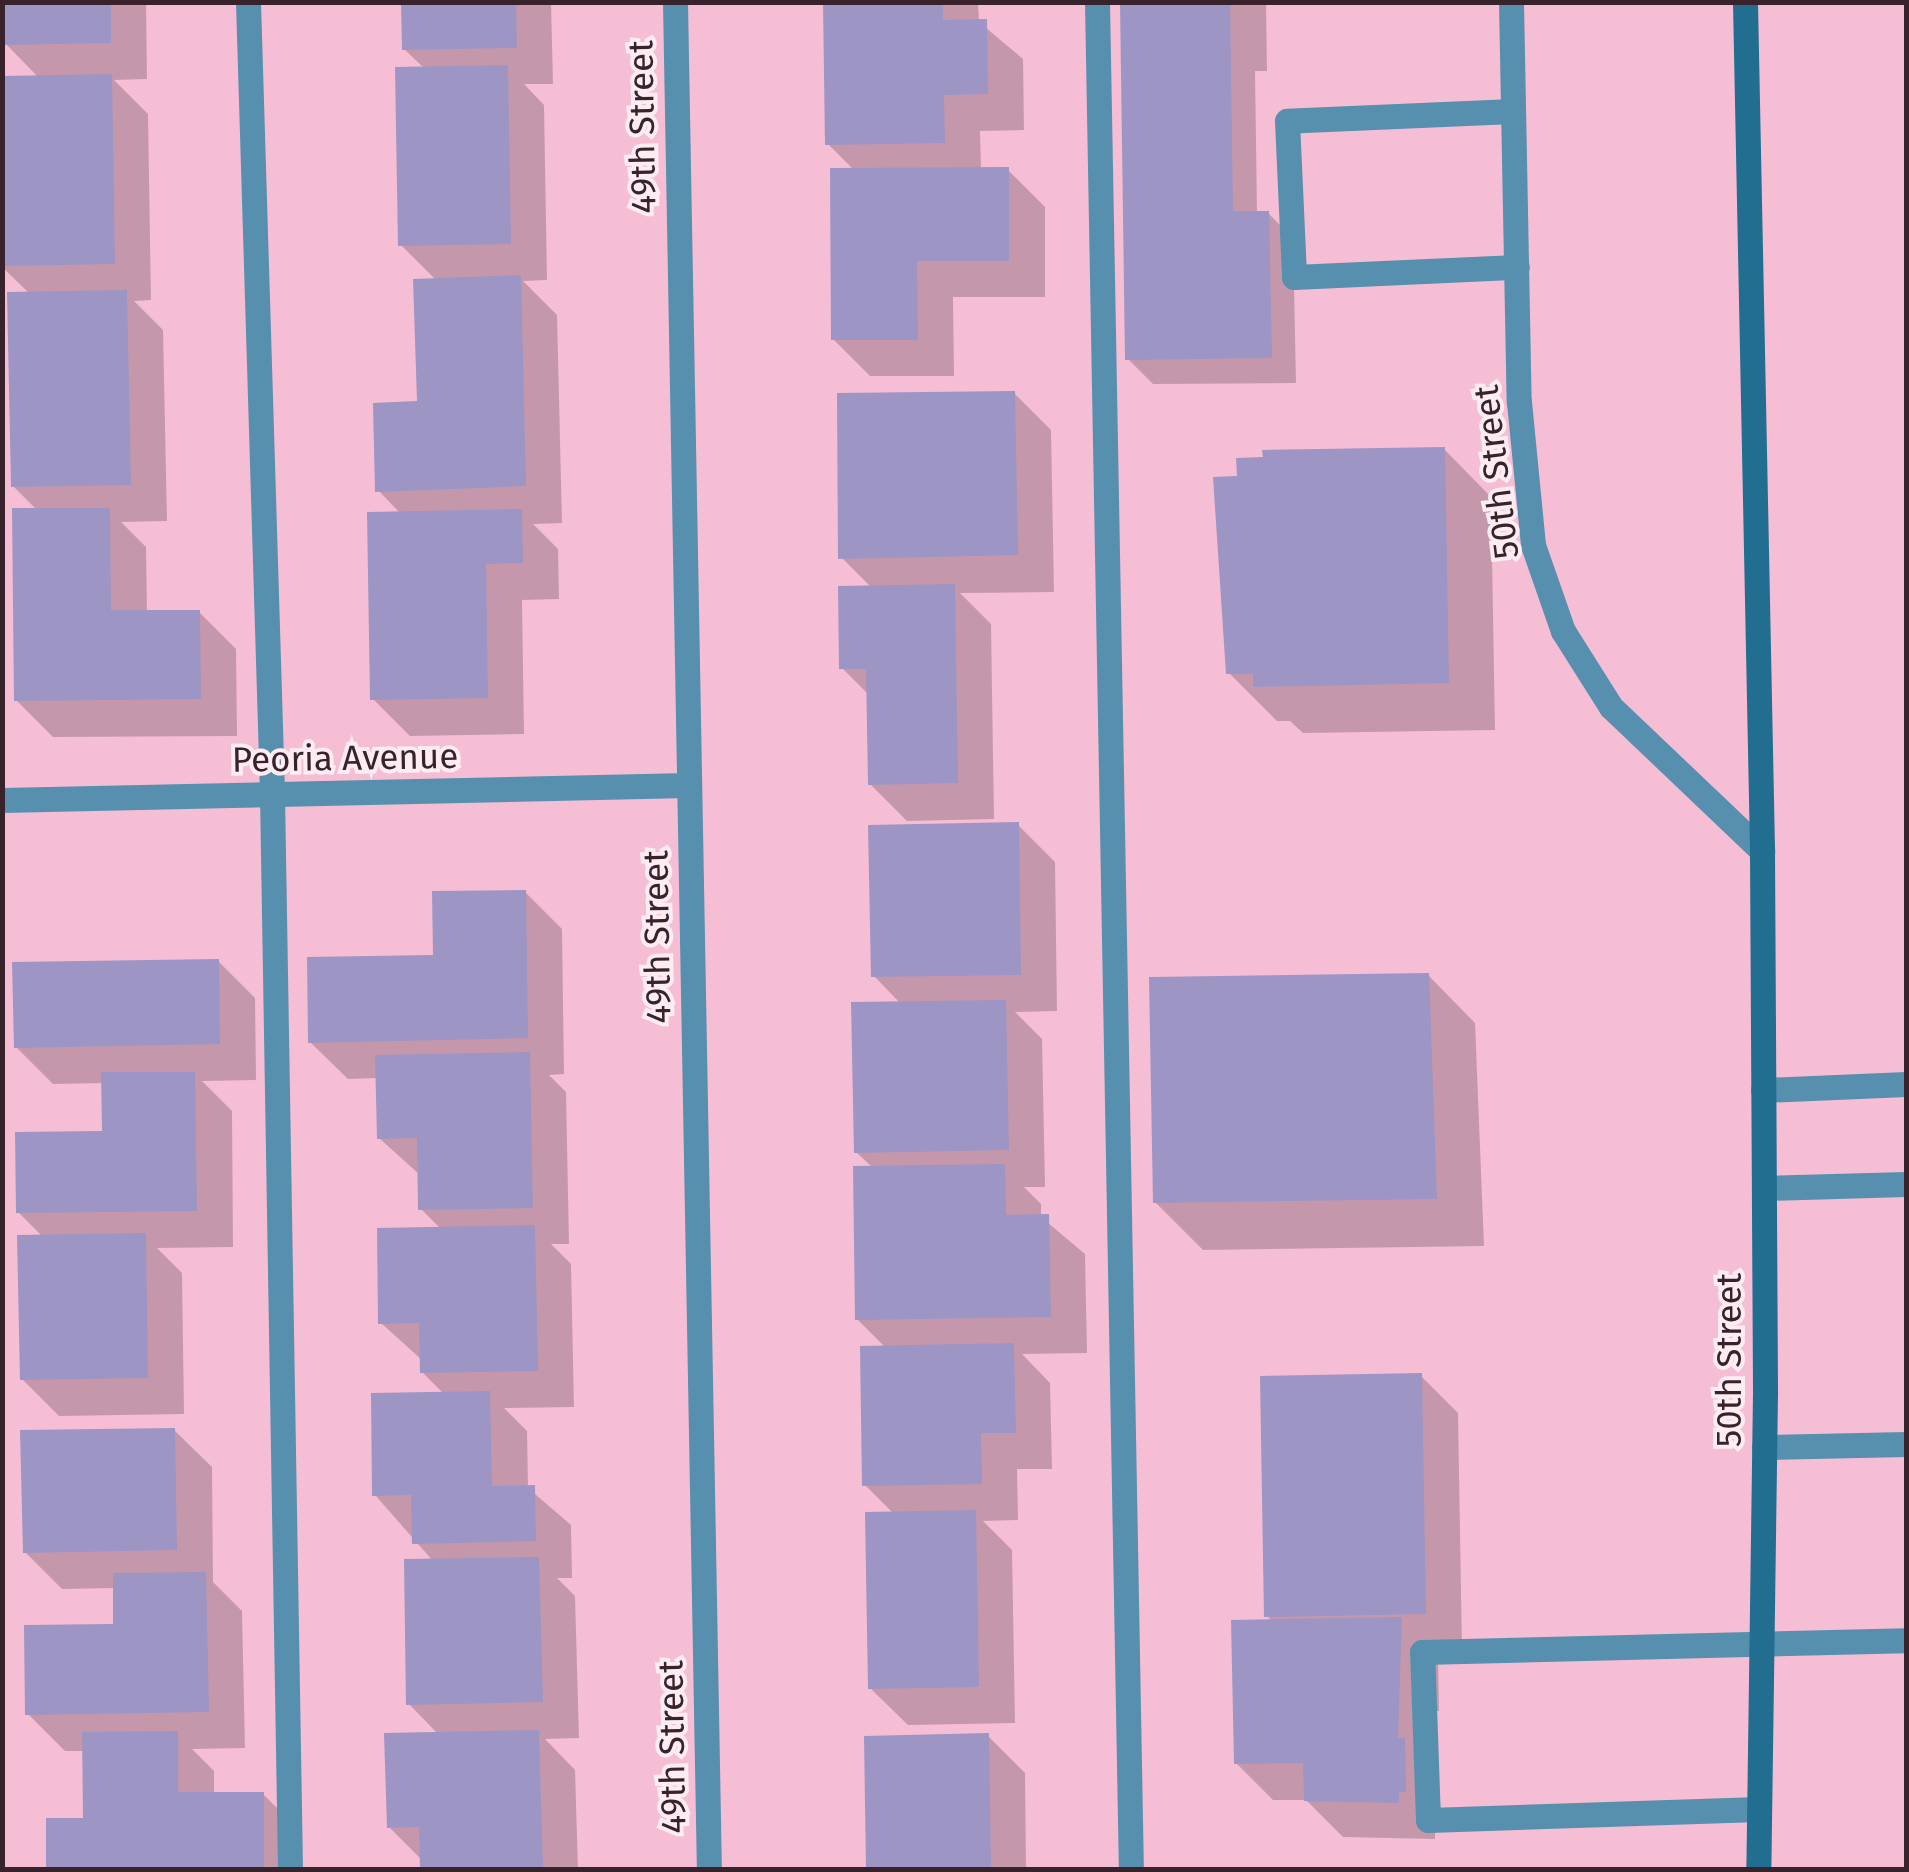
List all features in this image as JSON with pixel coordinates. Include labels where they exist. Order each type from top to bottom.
[{"type":"main road","name":"50th Street","points":[[1745,2],[1762,851],[1764,1447],[1758,1870]]},
{"type":"street","points":[[248,2],[272,794],[290,1870]]},
{"type":"street","name":"49th Street","points":[[675,2],[710,1870]]},
{"type":"street","points":[[1097,2],[1132,1870]]},
{"type":"street","name":"50th Street","points":[[1511,2],[1519,402],[1533,545],[1563,631],[1611,706],[1762,851]]},
{"type":"street","points":[[1513,111],[1287,122],[1294,277],[1516,267]]},
{"type":"street","name":"Peoria Avenue","points":[[2,800],[690,785]]},
{"type":"street","points":[[1763,1090],[1906,1084]]},
{"type":"street","points":[[1764,1188],[1906,1184]]},
{"type":"street","points":[[1764,1447],[1906,1444]]},
{"type":"street","points":[[1759,1809],[1428,1820],[1422,1652],[1906,1640]]},
{"type":"building","points":[[2,2],[111,2],[111,43],[3,45]]},
{"type":"building","points":[[401,2],[516,2],[517,48],[402,50]]},
{"type":"building","points":[[823,2],[943,2],[943,20],[987,19],[988,94],[944,95],[945,143],[825,145]]},
{"type":"building","points":[[1120,2],[1230,2],[1233,211],[1269,211],[1272,358],[1125,360]]},
{"type":"building","points":[[508,65],[511,244],[398,246],[395,67]]},
{"type":"building","points":[[112,74],[115,264],[2,266],[2,76]]},
{"type":"building","points":[[1009,167],[1009,261],[917,261],[918,340],[831,340],[830,168]]},
{"type":"building","points":[[521,275],[526,486],[375,492],[373,403],[417,401],[413,279]]},
{"type":"building","points":[[127,290],[131,485],[11,487],[7,292]]},
{"type":"building","points":[[1015,391],[1018,555],[838,559],[837,393]]},
{"type":"building","points":[[1445,447],[1449,683],[1253,687],[1253,674],[1226,674],[1213,477],[1237,476],[1236,458],[1263,457],[1262,450]]},
{"type":"building","points":[[12,508],[110,508],[111,610],[200,610],[201,699],[14,701]]},
{"type":"building","points":[[522,509],[523,563],[486,564],[488,698],[370,700],[367,512]]},
{"type":"building","points":[[955,584],[958,783],[868,785],[866,669],[839,669],[838,586]]},
{"type":"building","points":[[1019,822],[1021,975],[871,977],[868,825]]},
{"type":"building","points":[[526,890],[528,1038],[308,1043],[307,957],[433,955],[432,891]]},
{"type":"building","points":[[219,959],[220,1044],[14,1048],[12,962]]},
{"type":"building","points":[[1429,973],[1437,1199],[1153,1203],[1149,977]]},
{"type":"building","points":[[1006,1000],[1009,1150],[854,1153],[851,1002]]},
{"type":"building","points":[[530,1052],[533,1208],[418,1210],[417,1138],[377,1139],[375,1055]]},
{"type":"building","points":[[101,1072],[195,1072],[197,1211],[16,1213],[15,1132],[102,1131]]},
{"type":"building","points":[[1005,1164],[1006,1215],[1049,1214],[1051,1317],[855,1320],[853,1166]]},
{"type":"building","points":[[535,1225],[538,1371],[420,1373],[419,1323],[378,1324],[377,1228]]},
{"type":"building","points":[[146,1233],[148,1378],[20,1380],[17,1235]]},
{"type":"building","points":[[1014,1343],[1016,1433],[981,1433],[982,1484],[862,1486],[860,1346]]},
{"type":"building","points":[[1422,1373],[1426,1614],[1264,1617],[1260,1376]]},
{"type":"building","points":[[490,1391],[492,1486],[535,1485],[536,1541],[412,1544],[411,1495],[372,1496],[371,1393]]},
{"type":"building","points":[[175,1428],[177,1550],[23,1553],[20,1430]]},
{"type":"building","points":[[976,1510],[979,1687],[868,1689],[865,1512]]},
{"type":"building","points":[[539,1557],[543,1702],[406,1705],[404,1559]]},
{"type":"building","points":[[206,1572],[209,1712],[25,1715],[24,1625],[113,1624],[113,1573]]},
{"type":"building","points":[[1402,1617],[1398,1738],[1405,1738],[1406,1792],[1399,1792],[1399,1803],[1304,1801],[1303,1763],[1234,1764],[1231,1620]]},
{"type":"building","points":[[539,1730],[543,1870],[420,1870],[419,1827],[387,1828],[384,1733]]},
{"type":"building","points":[[178,1731],[178,1792],[264,1792],[264,1870],[46,1870],[46,1818],[83,1818],[82,1732]]},
{"type":"building","points":[[989,1733],[991,1870],[866,1870],[864,1736]]}]
